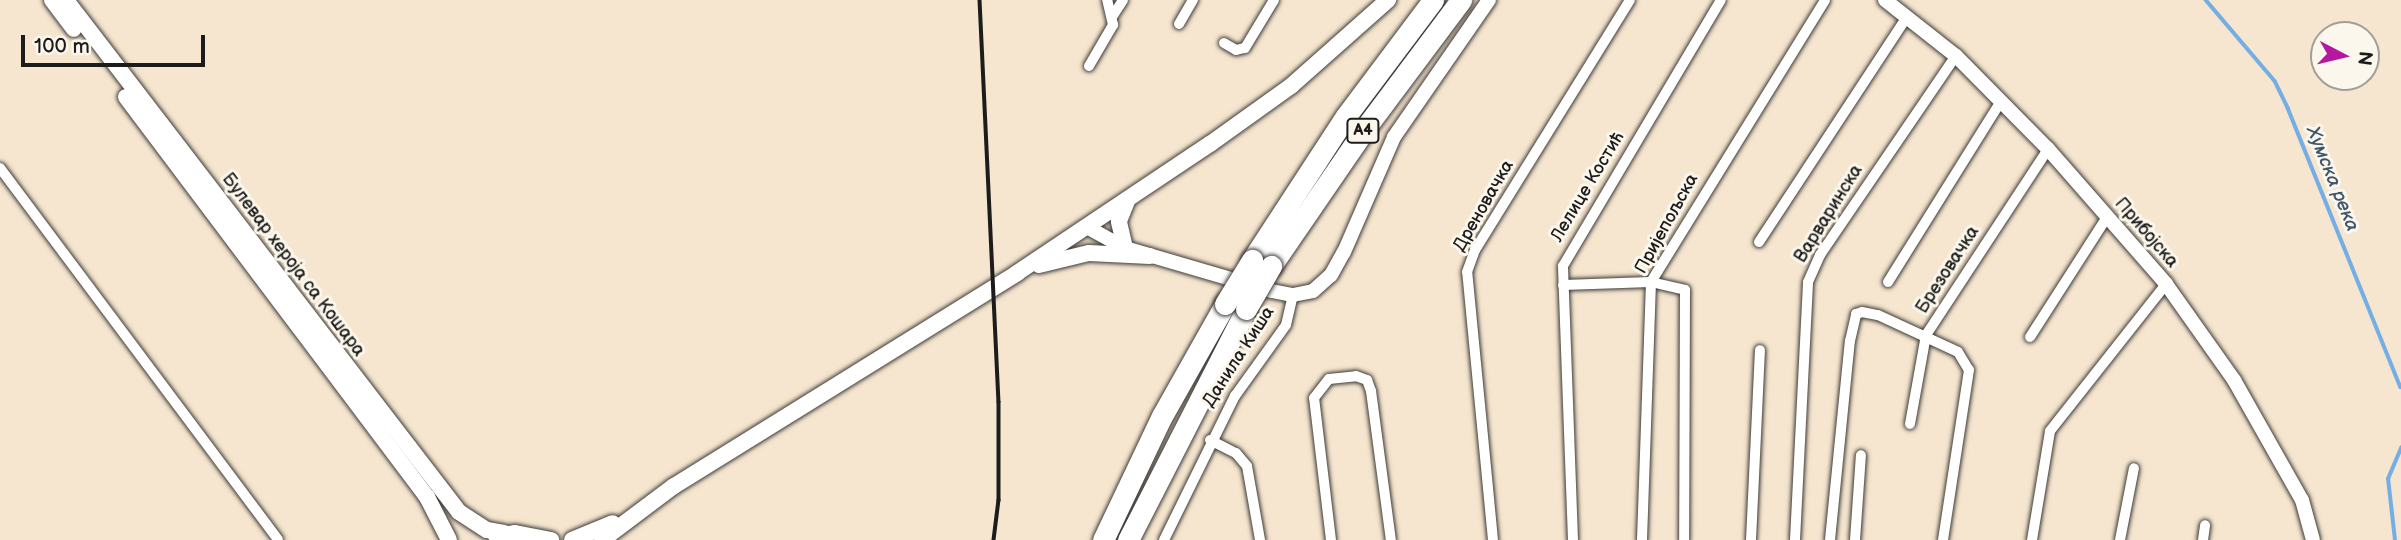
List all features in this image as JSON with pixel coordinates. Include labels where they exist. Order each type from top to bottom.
[{"type":"highway","name":"A4","points":[[1103,540],[1162,416],[1236,307],[1346,116],[1433,0]]},
{"type":"highway","name":"A4","points":[[1261,263],[1461,0]]},
{"type":"highway","name":"A4","points":[[1128,540],[1236,307]]},
{"type":"main road","name":"Булевар хероја са Кошара","points":[[52,0],[427,497],[449,540]]},
{"type":"main road","name":"Булевар хероја са Кошара","points":[[66,0],[456,508],[472,523],[504,533],[542,539]]},
{"type":"main road","points":[[602,540],[631,515],[1017,273],[1128,199],[1291,86],[1388,0]]},
{"type":"main road","points":[[1125,248],[1119,220],[1128,199]]},
{"type":"main road","points":[[1017,273],[1089,253],[1150,256]]},
{"type":"main road","points":[[572,540],[631,515]]},
{"type":"main road","points":[[484,540],[504,533]]},
{"type":"street","points":[[1089,66],[1113,25],[1107,0]]},
{"type":"street","points":[[1112,17],[1123,0]]},
{"type":"street","points":[[1179,24],[1193,0]]},
{"type":"street","points":[[1224,43],[1236,50],[1245,48],[1274,0]]},
{"type":"street","name":"Данила Киша","points":[[1164,540],[1210,440],[1235,396],[1286,325],[1293,295],[1313,291],[1331,275],[1394,137],[1489,0]]},
{"type":"street","name":"Дреновачка","points":[[1493,540],[1467,272],[1475,250],[1630,0]]},
{"type":"street","name":"Лелице Костић","points":[[1573,540],[1563,285],[1570,248],[1721,0]]},
{"type":"street","name":"Пријепољска","points":[[1642,540],[1651,282],[1825,0]]},
{"type":"street","name":"Прибојска","points":[[1885,0],[1956,56],[2001,101],[2048,149],[2166,284],[2234,380],[2264,432],[2302,500],[2313,540]]},
{"type":"street","points":[[1759,242],[1907,17]]},
{"type":"street","name":"Варваринска","points":[[1794,540],[1808,282],[1820,255],[1956,56]]},
{"type":"street","points":[[1888,282],[2001,101]]},
{"type":"street","name":"Брезовачка","points":[[1910,424],[1926,335],[2048,149]]},
{"type":"street","points":[[0,168],[278,540]]},
{"type":"street","points":[[2030,337],[2107,217]]},
{"type":"street","points":[[1087,227],[1125,248],[1293,295]]},
{"type":"street","points":[[1563,285],[1651,282],[1679,285],[1686,298],[1684,540]]},
{"type":"street","points":[[2032,540],[2050,431],[2166,284]]},
{"type":"street","points":[[1830,540],[1856,314],[1870,312],[1926,335],[1966,361],[1969,370],[1943,540]]},
{"type":"street","points":[[1751,540],[1760,350]]},
{"type":"street","points":[[1331,540],[1316,393],[1329,379],[1356,376],[1367,380],[1371,391],[1391,540]]},
{"type":"street","points":[[1210,440],[1236,453],[1247,466],[1260,540]]},
{"type":"street","points":[[1855,540],[1861,455]]},
{"type":"street","points":[[2120,540],[2134,468]]},
{"type":"street","points":[[2203,540],[2205,525]]},
{"type":"waterway","name":"Хумска река","points":[[2206,0],[2275,81],[2401,387]]},
{"type":"waterway","name":"Хумска река","points":[[2395,540],[2388,479],[2401,448]]},
{"type":"railway","points":[[980,0],[999,402],[999,500],[994,540]]}]
